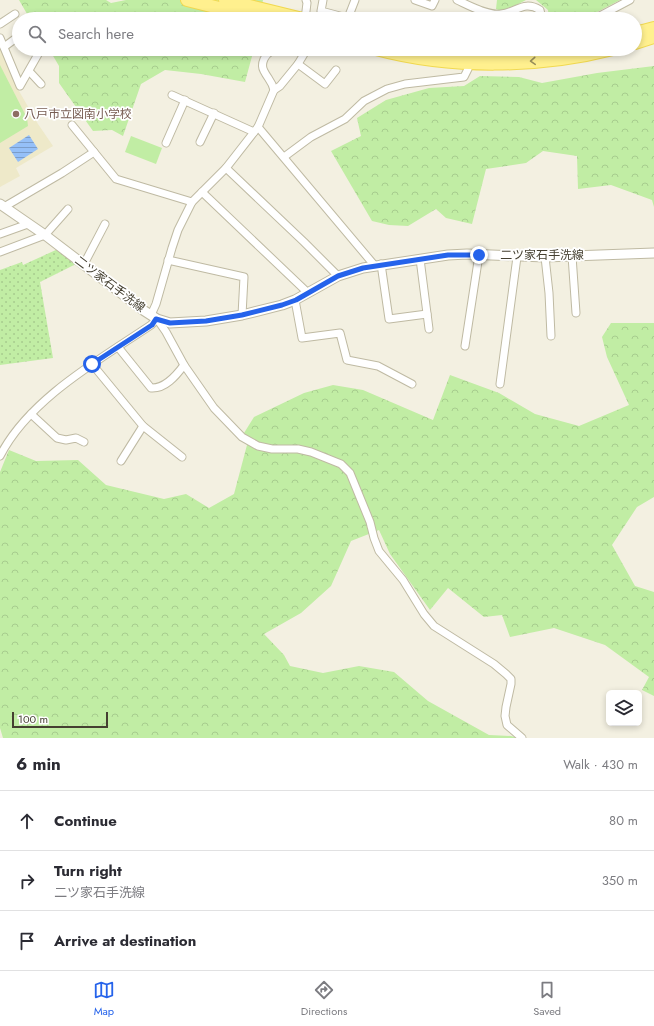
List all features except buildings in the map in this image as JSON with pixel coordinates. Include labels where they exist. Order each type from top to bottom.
[{"type":"main road","points":[[186,0],[235,12]]},
{"type":"main road","points":[[225,0],[273,12]]},
{"type":"main road","points":[[642,31],[654,28]]},
{"type":"main road","points":[[642,41],[654,37]]},
{"type":"main road","points":[[409,56],[469,63],[559,60],[582,56]]},
{"type":"street","points":[[305,12],[306,0]]},
{"type":"street","points":[[322,0],[321,11],[324,12]]},
{"type":"street","points":[[351,12],[355,0]]},
{"type":"street","points":[[415,0],[432,6],[435,0]]},
{"type":"street","points":[[456,0],[486,12]]},
{"type":"street","points":[[607,12],[630,0]]},
{"type":"street","points":[[510,12],[527,4],[535,5],[540,12]]},
{"type":"street","points":[[0,24],[12,16]]},
{"type":"street","points":[[0,38],[20,86],[36,56]]},
{"type":"street","points":[[4,46],[12,41]]},
{"type":"street","points":[[266,56],[262,63],[264,71],[271,80],[274,90]]},
{"type":"street","points":[[0,456],[11,437],[31,414],[50,396],[92,364],[152,325],[168,260],[178,230],[192,202],[226,168],[256,129],[274,90],[280,86],[303,56]]},
{"type":"street","points":[[284,156],[311,137],[345,119],[364,101],[381,92],[405,84],[464,77],[469,63]]},
{"type":"street","points":[[298,64],[325,84],[336,70]]},
{"type":"street","points":[[29,71],[41,84]]},
{"type":"street","points":[[172,95],[256,129],[284,156],[325,208],[378,265],[390,320],[427,314]]},
{"type":"street","points":[[166,143],[185,100]]},
{"type":"street","points":[[200,142],[214,113]]},
{"type":"street","points":[[72,125],[116,179],[192,202]]},
{"type":"street","points":[[2,205],[62,174],[94,152]]},
{"type":"street","points":[[226,168],[338,276]]},
{"type":"street","points":[[202,192],[308,293]]},
{"type":"street","name":"二ツ家石手洗線","points":[[2,205],[46,235],[154,317],[170,323],[206,321],[242,315],[282,305],[296,300],[338,276],[378,265],[448,255],[545,257],[654,253]]},
{"type":"street","points":[[0,252],[46,235],[68,210]]},
{"type":"street","points":[[0,234],[28,224]]},
{"type":"street","points":[[84,264],[105,224]]},
{"type":"street","points":[[465,346],[479,255]]},
{"type":"street","points":[[572,256],[576,313]]},
{"type":"street","points":[[500,384],[517,257]]},
{"type":"street","points":[[545,257],[549,293],[551,336]]},
{"type":"street","points":[[420,259],[429,329]]},
{"type":"street","points":[[168,260],[244,277],[242,315]]},
{"type":"street","points":[[296,300],[302,338],[340,333],[346,360],[378,366],[412,384]]},
{"type":"street","points":[[154,317],[166,332],[184,365],[214,408],[242,437],[258,446],[272,449],[298,449],[311,452],[341,464],[350,473],[370,522],[379,551],[403,580],[424,614],[434,626],[494,664],[511,679],[512,684],[505,716],[507,724],[522,738]]},
{"type":"street","points":[[118,347],[150,388],[161,387],[177,375],[184,365]]},
{"type":"street","points":[[92,364],[143,426],[182,457]]},
{"type":"street","points":[[31,414],[57,438],[66,440],[76,438],[84,442]]},
{"type":"street","points":[[121,461],[143,426]]},
{"type":"shaded area","name":"八戸市立図南小学校","points":[[0,44],[19,91],[53,146],[16,168],[20,176],[0,187]]},
{"type":"green space","points":[[19,0],[106,0],[111,3],[126,0],[263,0],[260,12],[26,12]]},
{"type":"green space","points":[[497,0],[526,0],[503,12],[496,9]]},
{"type":"green space","points":[[536,0],[620,0],[597,12],[548,12],[548,10]]},
{"type":"green space","points":[[53,56],[252,56],[245,82],[201,74],[165,70],[141,84],[123,136],[112,130],[93,131],[59,83],[59,66]]},
{"type":"green space","points":[[0,65],[27,118],[28,126],[0,143]]},
{"type":"green space","points":[[654,66],[654,207],[652,200],[611,185],[578,189],[577,156],[543,151],[526,163],[486,169],[472,224],[446,218],[436,209],[408,226],[389,225],[372,221],[331,151],[361,136],[357,118],[386,100],[429,88],[464,86],[480,76],[519,77],[542,83],[597,73]]},
{"type":"green space","points":[[131,136],[162,148],[156,164],[125,152]]},
{"type":"green space","points":[[58,249],[78,263],[40,282],[53,358],[0,365],[0,270],[22,262],[23,265]]},
{"type":"green space","points":[[611,323],[654,323],[654,497],[637,507],[612,545],[635,586],[654,592],[654,696],[642,690],[649,677],[605,645],[554,628],[510,637],[502,615],[484,617],[448,588],[430,610],[390,554],[379,530],[351,541],[331,586],[301,613],[264,634],[284,655],[290,666],[323,673],[359,666],[394,672],[428,701],[489,735],[511,736],[518,738],[3,738],[0,728],[0,472],[9,450],[36,461],[78,460],[106,485],[164,499],[186,494],[209,508],[234,494],[247,445],[244,433],[254,417],[304,393],[333,385],[363,390],[433,420],[450,375],[499,393],[535,414],[579,426],[629,405],[607,357],[602,337]]},
{"type":"water","points":[[29,135],[38,149],[18,162],[9,148]]},
{"type":"place","name":"八戸市立図南小学校","points":[[16,114]]},
{"type":"route","points":[[92,364],[152,325],[156,319],[170,323],[206,321],[259,312],[296,300],[338,276],[363,268],[381,264],[448,255],[479,255]]}]
